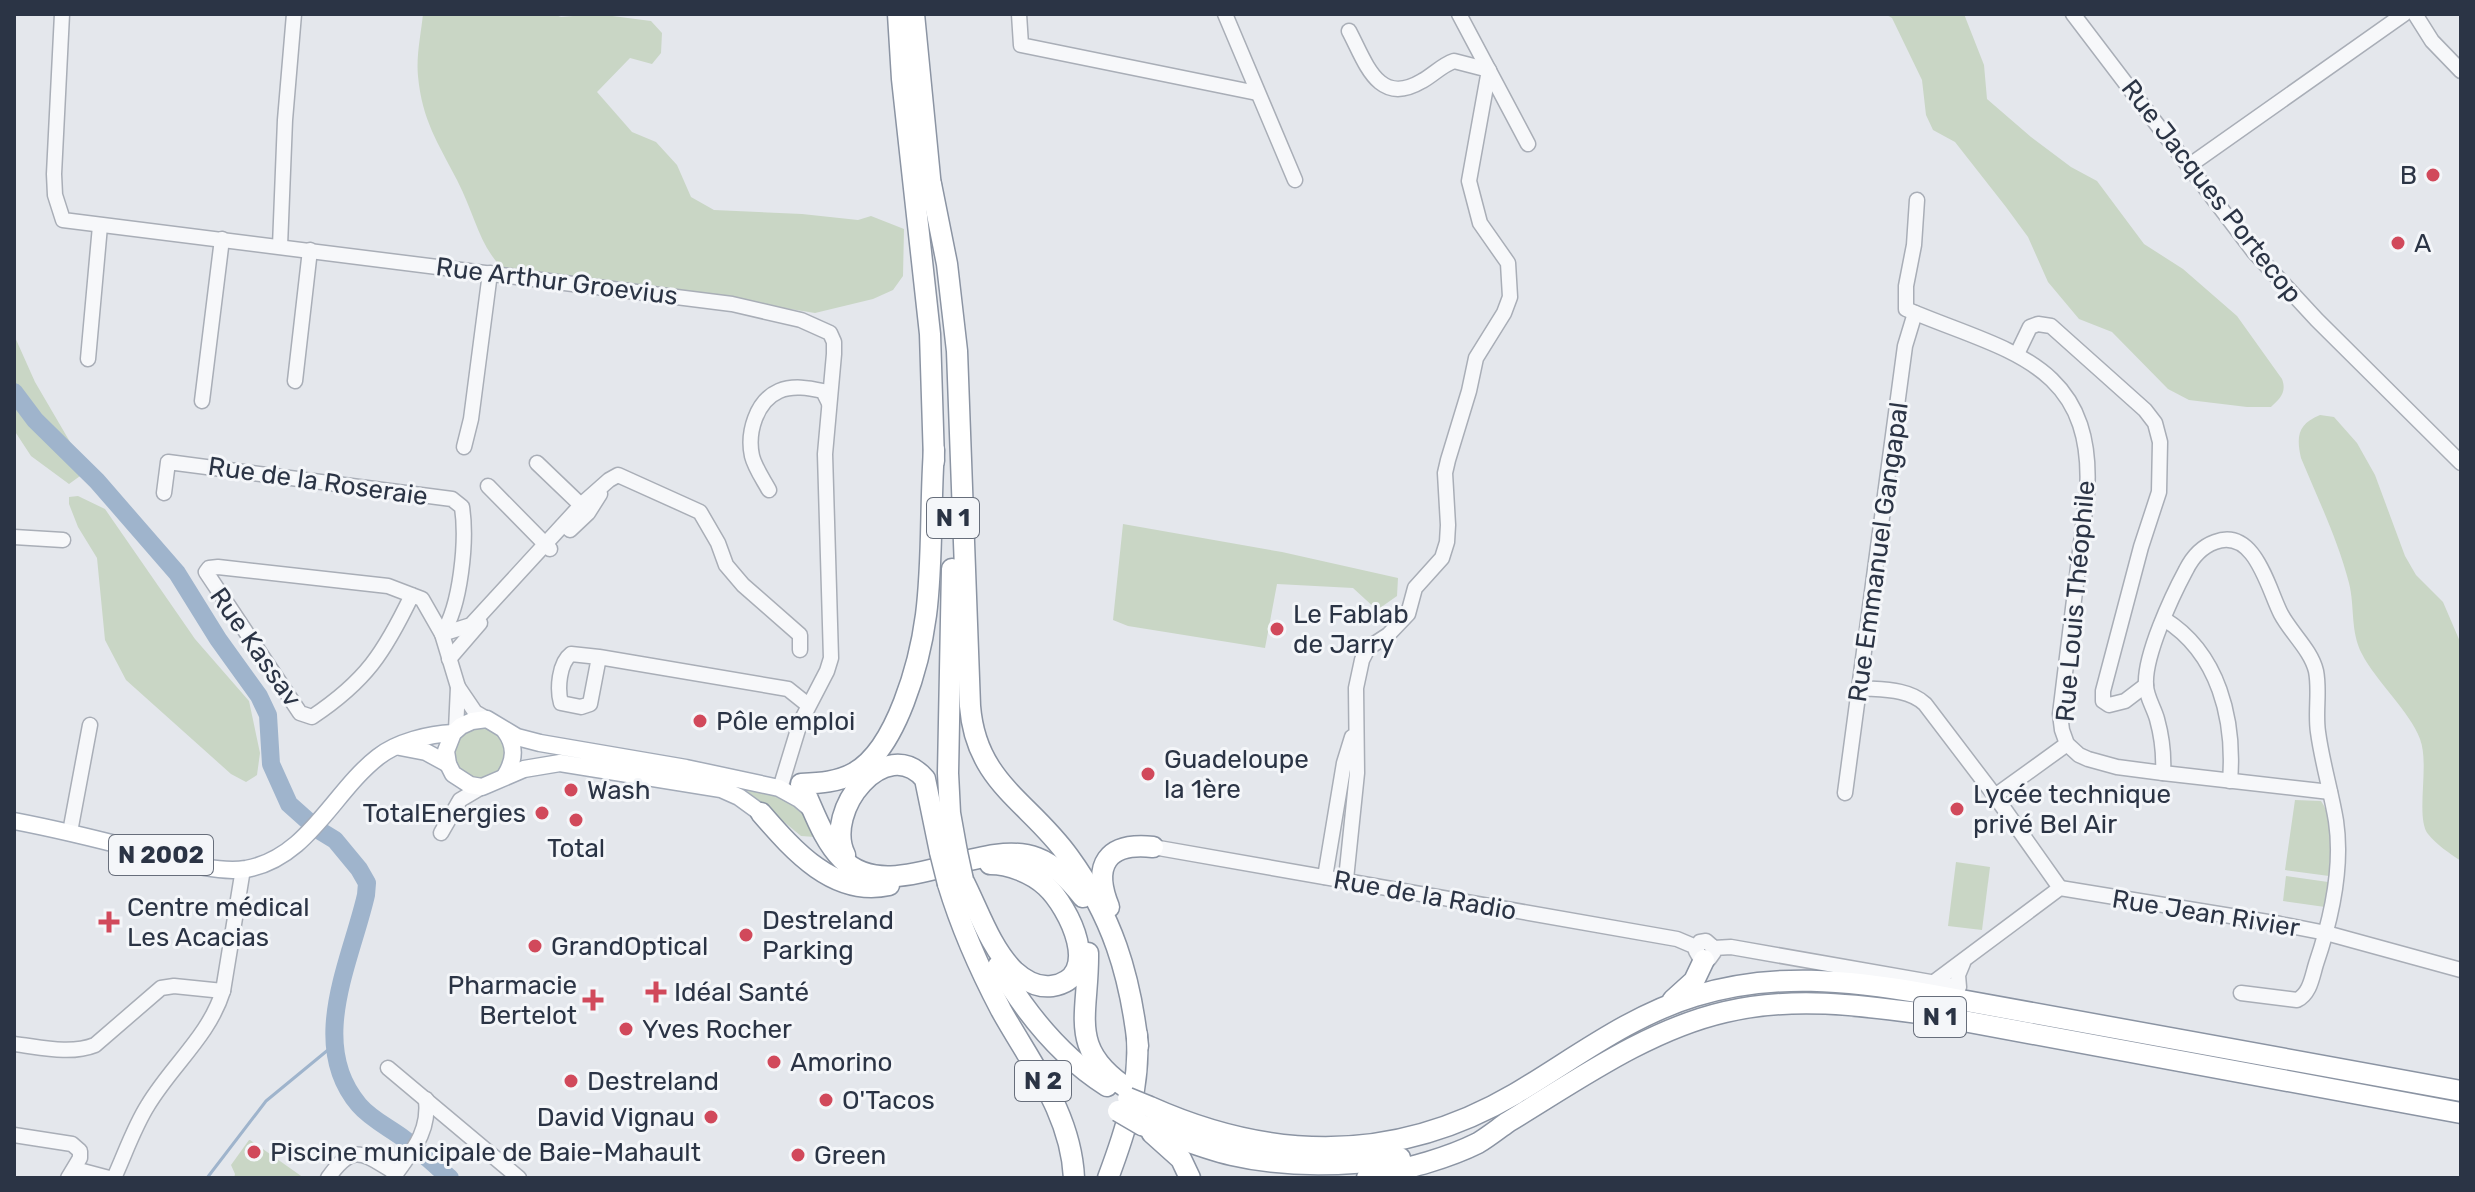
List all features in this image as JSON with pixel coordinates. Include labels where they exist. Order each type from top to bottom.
[{"type":"highway","name":"N 1","points":[[898,14],[902,79],[929,322],[934,450],[937,771],[949,852],[971,946],[998,991],[1046,1050],[1078,1080],[1234,1155],[1291,1164],[1357,1164],[1403,1158],[1503,1125],[1625,1052],[1686,1025],[1725,1012],[1770,1005],[1816,1003],[1926,1014],[2461,1113]]},
{"type":"highway","name":"N 1","points":[[914,14],[951,398],[953,507],[949,852]]},
{"type":"highway","points":[[931,184],[947,264],[957,351],[970,706],[974,732],[979,749],[1000,782],[1062,848],[1092,891],[1123,960],[1133,1001],[1138,1046]]},
{"type":"highway","points":[[791,783],[824,783],[855,772],[882,748],[898,717],[925,619],[934,450]]},
{"type":"highway","points":[[761,813],[801,842],[814,843],[826,836],[864,780],[884,768],[906,766],[925,779],[949,852]]},
{"type":"highway","points":[[791,783],[816,814],[842,859],[875,876],[928,870],[1012,854],[1039,859],[1057,870],[1081,895],[1100,922],[1123,976],[1138,1046]]},
{"type":"highway","points":[[847,802],[839,823],[839,841],[855,868]]},
{"type":"highway","points":[[761,813],[815,866],[833,878],[861,888],[882,887],[977,864],[996,864],[1029,874],[1054,894],[1074,929],[1078,953],[1072,975],[1064,982],[1046,986],[1032,983],[1014,971],[956,882]]},
{"type":"highway","points":[[1124,1178],[1136,1106],[1137,1006],[1132,976],[1102,889],[1101,875],[1105,863],[1115,852],[1134,846],[1153,847]]},
{"type":"highway","points":[[989,856],[1011,858],[1037,869],[1067,897],[1083,923],[1088,952],[1084,1015],[1086,1038],[1098,1065],[1181,1159],[1190,1178]]},
{"type":"highway","name":"N 1","points":[[956,882],[1002,973],[1023,1003],[1074,1062],[1136,1106],[1231,1137],[1284,1146],[1342,1148],[1394,1141],[1430,1131],[1513,1095],[1590,1046],[1665,1006],[1745,984],[1784,980],[1831,980],[1914,991],[2412,1083],[2461,1089]]},
{"type":"highway","name":"N 2","points":[[971,946],[1000,1008],[1060,1114],[1070,1147],[1074,1178]]},
{"type":"highway","points":[[1665,1006],[1694,981],[1705,951]]},
{"type":"highway","name":"N 1","points":[[1959,987],[2084,1015],[2158,1036]]},
{"type":"highway","points":[[2398,1102],[2461,1122]]},
{"type":"highway","points":[[1108,1178],[1136,1106]]},
{"type":"highway","points":[[1367,1178],[1443,1157],[1477,1143],[1503,1125]]},
{"type":"main road","points":[[761,813],[739,797],[721,789],[572,764],[540,764],[482,787],[462,781],[453,774],[446,751],[454,731],[466,723],[487,719],[517,737],[540,743],[791,783]]},
{"type":"main road","name":"N 2002","points":[[14,821],[218,868],[243,869],[279,858],[303,839],[378,757],[424,736],[454,731]]},
{"type":"main road","points":[[505,731],[513,748],[513,758],[505,776]]},
{"type":"main road","points":[[400,747],[426,752],[448,764]]},
{"type":"main road","points":[[686,768],[779,788],[799,799],[816,814]]},
{"type":"street","name":"Rue Arthur Groevius","points":[[62,14],[55,195],[63,220],[732,304],[801,320],[827,330],[833,339],[834,354],[825,472],[831,658],[808,705],[792,749],[795,769],[791,783]]},
{"type":"street","points":[[280,246],[285,120],[294,14]]},
{"type":"street","points":[[1019,14],[1021,45],[1257,93]]},
{"type":"street","points":[[1225,14],[1295,180]]},
{"type":"street","points":[[1459,14],[1528,144]]},
{"type":"street","name":"Rue Jacques Portecop","points":[[2073,14],[2236,229],[2282,284],[2461,463]]},
{"type":"street","points":[[2190,165],[2404,14]]},
{"type":"street","points":[[2415,14],[2432,41],[2461,71]]},
{"type":"street","points":[[1349,31],[1379,84],[1389,88],[1411,87],[1454,61],[1489,70]]},
{"type":"street","points":[[1346,879],[1357,773],[1356,688],[1362,660],[1368,648],[1388,635],[1408,614],[1415,588],[1442,558],[1448,525],[1445,478],[1448,460],[1476,358],[1504,313],[1510,297],[1508,263],[1480,223],[1469,181],[1489,70]]},
{"type":"street","points":[[1915,313],[1906,309],[1906,286],[1914,245],[1917,200]]},
{"type":"street","points":[[88,359],[100,226]]},
{"type":"street","points":[[202,401],[222,239]]},
{"type":"street","points":[[295,381],[310,250]]},
{"type":"street","points":[[464,447],[473,404],[490,273]]},
{"type":"street","name":"Rue Louis Théophile","points":[[1915,313],[1933,317],[2017,354],[2041,369],[2067,398],[2076,419],[2085,455],[2087,494],[2060,714],[2067,744]]},
{"type":"street","name":"Rue Emmanuel Gangapal","points":[[1845,793],[1905,346],[1915,313]]},
{"type":"street","points":[[2017,354],[2030,327],[2038,324],[2051,326],[2145,410],[2155,423],[2161,453],[2159,492],[2141,547],[2103,701],[2109,705],[2120,703],[2146,685]]},
{"type":"street","points":[[769,490],[753,460],[751,448],[753,424],[764,402],[779,391],[803,387],[823,391],[829,403]]},
{"type":"street","name":"Rue de la Roseraie","points":[[164,493],[168,462],[452,499],[462,507],[463,541],[459,593],[453,616],[442,634]]},
{"type":"street","points":[[537,463],[584,509]]},
{"type":"street","points":[[442,634],[471,625],[609,480],[618,475],[700,512],[718,543],[726,565],[743,585],[800,635],[800,650]]},
{"type":"street","points":[[488,486],[548,546]]},
{"type":"street","points":[[14,537],[63,540]]},
{"type":"street","points":[[2163,773],[2160,732],[2146,685],[2153,649],[2175,590],[2191,560],[2198,552],[2219,540],[2233,541],[2248,548],[2257,561],[2281,615],[2314,666],[2318,689],[2318,732],[2337,844],[2326,933],[2306,993],[2300,999],[2241,993]]},
{"type":"street","points":[[449,659],[548,546]]},
{"type":"street","name":"Rue Kassav","points":[[218,567],[388,586],[412,595],[381,654],[359,682],[312,717],[305,717],[206,572],[209,568],[218,567]]},
{"type":"street","points":[[412,595],[428,606],[442,634],[458,687],[475,712],[487,719]]},
{"type":"street","points":[[2164,619],[2188,637],[2214,675],[2230,732],[2230,781]]},
{"type":"street","points":[[599,657],[788,689],[808,705]]},
{"type":"street","points":[[454,731],[458,687]]},
{"type":"street","points":[[1859,688],[1904,693],[1919,699],[1995,796],[2060,888],[1934,982]]},
{"type":"street","points":[[1325,877],[1344,763],[1358,721]]},
{"type":"street","points":[[70,832],[90,725]]},
{"type":"street","points":[[1995,796],[2067,744],[2088,759],[2117,767],[2330,792]]},
{"type":"street","points":[[441,833],[460,800],[482,787]]},
{"type":"street","name":"Rue de la Radio","points":[[1153,847],[1677,939],[1705,951],[1731,947],[1959,987]]},
{"type":"street","points":[[14,1135],[72,1144],[80,1151],[80,1158],[71,1173],[112,1178],[148,1105],[211,1019],[223,991],[243,869]]},
{"type":"street","name":"Rue Jean Rivier","points":[[2060,888],[2326,933],[2461,970]]},
{"type":"street","points":[[1959,987],[1959,969],[1968,956]]},
{"type":"street","points":[[14,1044],[70,1050],[90,1047],[161,988],[174,986],[223,991]]},
{"type":"street","points":[[388,1068],[519,1178]]},
{"type":"street","points":[[328,1178],[345,1156],[355,1154],[366,1155],[394,1176],[421,1138],[427,1121],[426,1099]]},
{"type":"green space","points":[[423,14],[553,14],[561,17],[597,14],[651,21],[662,33],[661,53],[652,64],[630,58],[597,92],[632,132],[656,142],[677,165],[691,197],[714,210],[858,220],[871,216],[904,229],[903,276],[893,290],[873,299],[815,313],[672,290],[525,287],[510,276],[489,252],[427,118],[418,68]]},
{"type":"green space","points":[[1885,14],[1964,14],[1984,65],[1987,99],[2071,167],[2097,181],[2144,244],[2183,269],[2237,316],[2282,379],[2282,395],[2271,407],[2189,400],[2168,389],[2112,332],[2079,319],[2048,282],[2028,237],[2006,207],[1955,142],[1933,130],[1926,115],[1922,80],[1892,18]]},
{"type":"green space","points":[[14,335],[35,382],[87,471],[69,484],[31,456],[14,430]]},
{"type":"green space","points":[[2320,415],[2334,417],[2357,443],[2375,475],[2405,556],[2416,575],[2443,602],[2461,644],[2461,861],[2439,845],[2424,826],[2424,762],[2420,739],[2358,645],[2351,592],[2344,567],[2299,450],[2303,427]]},
{"type":"green space","points":[[78,496],[105,509],[195,639],[249,701],[260,753],[257,775],[246,782],[231,774],[126,680],[105,640],[97,558],[78,527],[69,504],[69,497]]},
{"type":"green space","points":[[1123,524],[1282,552],[1398,578],[1397,596],[1377,610],[1353,588],[1277,584],[1265,648],[1128,626],[1113,620]]},
{"type":"green space","points":[[480,726],[499,734],[507,753],[499,772],[480,780],[461,772],[453,753],[461,734]]},
{"type":"green space","points":[[745,784],[802,804],[815,837],[801,836],[744,789]]},
{"type":"green space","points":[[2295,800],[2321,801],[2325,809],[2331,837],[2329,876],[2285,870]]},
{"type":"green space","points":[[1956,862],[1990,867],[1982,930],[1948,926]]},
{"type":"green space","points":[[2286,876],[2328,882],[2325,907],[2283,901]]},
{"type":"green space","name":"Piscine municipale de Baie-Mahault","points":[[249,1140],[304,1178],[234,1178],[231,1165]]},
{"type":"waterway","points":[[14,392],[35,420],[97,481],[177,573],[218,639],[259,696],[268,715],[271,764],[289,804],[317,829],[335,840],[367,883],[337,1002],[334,1029],[336,1056],[344,1081],[359,1105],[450,1178]]},
{"type":"waterway","points":[[207,1178],[266,1101],[334,1045]]},
{"type":"place","name":"B","points":[[2433,175]]},
{"type":"place","name":"A","points":[[2398,243]]},
{"type":"place","name":"Le Fablab de Jarry","points":[[1277,629]]},
{"type":"place","name":"Pôle emploi","points":[[700,721]]},
{"type":"place","name":"Guadeloupe la 1ère","points":[[1148,774]]},
{"type":"place","name":"Wash","points":[[571,790]]},
{"type":"place","name":"Lycée technique privé Bel Air","points":[[1957,809]]},
{"type":"place","name":"TotalEnergies","points":[[542,813]]},
{"type":"place","name":"Total","points":[[576,820]]},
{"type":"place","name":"Centre médical Les Acacias","points":[[109,922]]},
{"type":"place","name":"Destreland Parking","points":[[746,935]]},
{"type":"place","name":"GrandOptical","points":[[535,946]]},
{"type":"place","name":"Idéal Santé","points":[[656,992]]},
{"type":"place","name":"Pharmacie Bertelot","points":[[593,1000]]},
{"type":"place","name":"Yves Rocher","points":[[626,1029]]},
{"type":"place","name":"Amorino","points":[[774,1062]]},
{"type":"place","name":"Destreland","points":[[571,1081]]},
{"type":"place","name":"O'Tacos","points":[[826,1100]]},
{"type":"place","name":"David Vignau","points":[[711,1117]]},
{"type":"place","name":"Piscine municipale de Baie-Mahault","points":[[254,1152]]},
{"type":"place","name":"Green","points":[[798,1155]]}]
